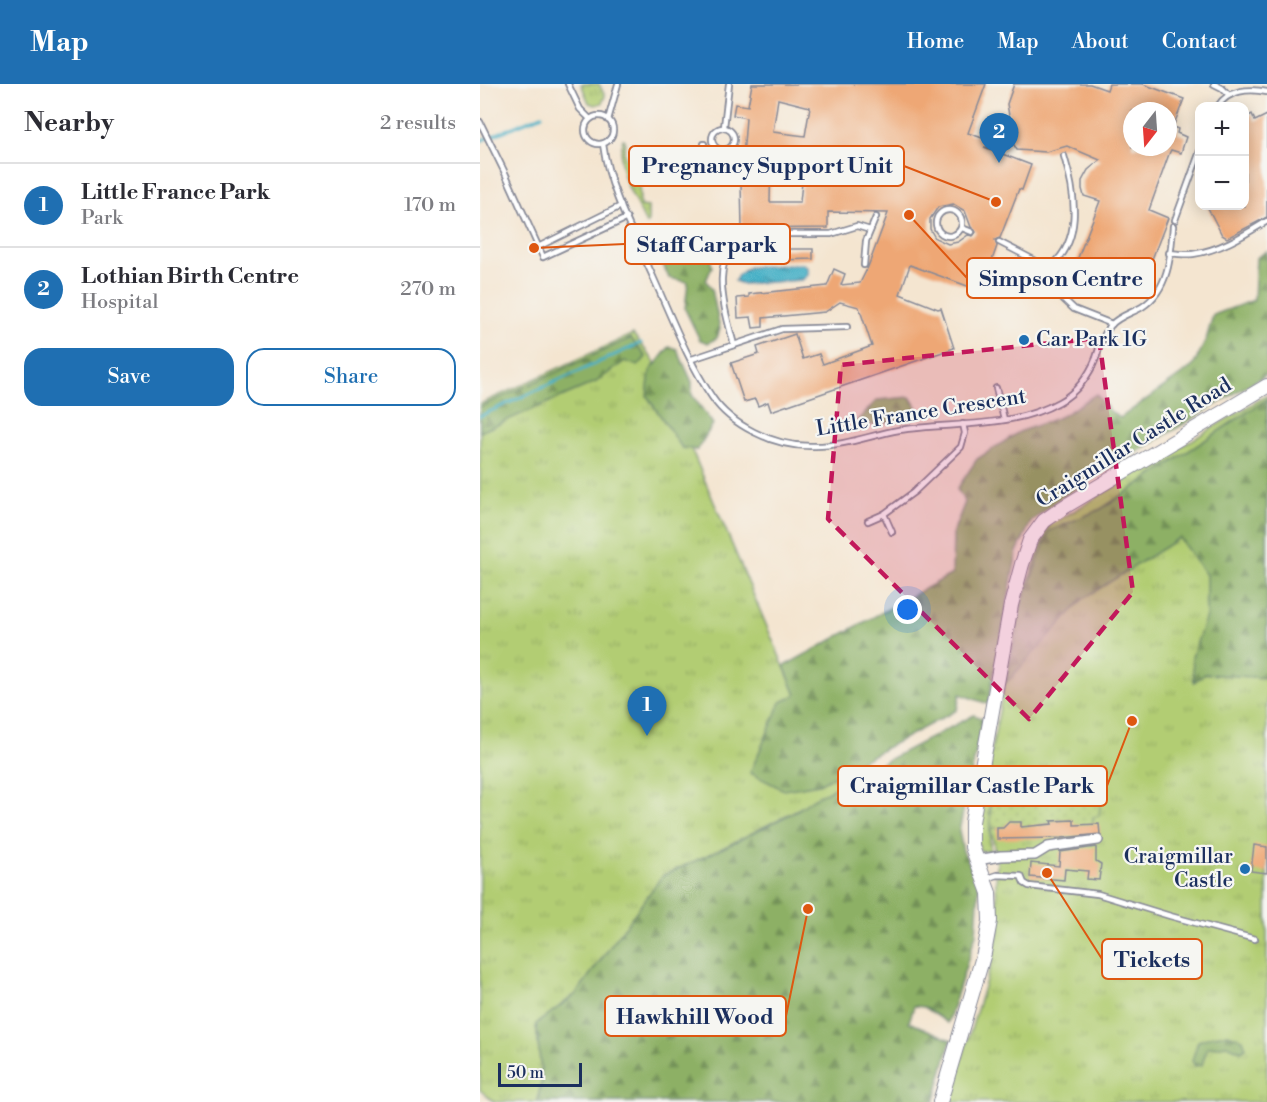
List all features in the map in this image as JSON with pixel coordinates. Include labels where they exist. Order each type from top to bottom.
[{"type":"street","name":"Craigmillar Castle Road","points":[[940,1102],[988,935],[991,908],[985,879],[971,838],[972,822],[1011,605],[1030,540],[1044,521],[1064,507],[1267,386]]},
{"type":"street","points":[[977,860],[1001,856],[1035,855],[1048,847],[1098,840]]},
{"type":"lane","points":[[568,84],[580,109],[591,119]]},
{"type":"lane","points":[[608,120],[618,84]]},
{"type":"lane","points":[[724,127],[729,84]]},
{"type":"lane","points":[[1214,84],[1229,95]]},
{"type":"lane","points":[[1222,102],[1229,95],[1248,90],[1267,92]]},
{"type":"lane","points":[[597,116],[608,120],[612,127],[612,134],[603,144],[591,142],[586,137],[586,124],[591,119],[597,116]]},
{"type":"lane","points":[[480,122],[543,257],[627,218]]},
{"type":"lane","points":[[724,127],[733,134],[734,141],[723,150],[714,146],[711,139],[716,130],[724,127]]},
{"type":"lane","name":"Little France Crescent","points":[[603,144],[621,206],[712,397],[724,412],[752,431],[781,442],[813,447],[829,446],[879,433],[1004,420],[1036,413],[1060,402],[1075,391],[1087,376],[1102,338],[1112,324],[1149,302],[1160,290],[1168,270],[1174,223],[1198,156]]},
{"type":"lane","points":[[704,144],[705,166]]},
{"type":"lane","points":[[1045,271],[1060,259],[1074,225],[1073,193],[1064,156]]},
{"type":"lane","points":[[538,247],[621,206]]},
{"type":"lane","points":[[952,211],[960,215],[962,228],[956,235],[947,236],[939,232],[938,219],[943,212],[952,211]]},
{"type":"lane","points":[[864,265],[866,242],[876,217]]},
{"type":"lane","points":[[1169,253],[1191,255],[1209,251],[1227,244],[1267,221]]},
{"type":"lane","points":[[734,345],[722,286],[722,269],[728,250],[736,240],[748,234],[831,234],[857,226],[870,230]]},
{"type":"lane","points":[[962,228],[972,232]]},
{"type":"lane","points":[[999,242],[1034,260],[1045,271],[1055,291],[1074,309],[1112,324]]},
{"type":"lane","points":[[692,359],[782,329],[847,327]]},
{"type":"lane","points":[[996,388],[1004,420]]},
{"type":"lane","points":[[868,521],[884,514],[914,492],[961,447],[965,433],[963,424]]},
{"type":"lane","points":[[884,514],[892,531]]},
{"type":"lane","points":[[985,879],[997,875],[1021,876],[1024,883],[1029,886],[1098,894],[1255,939]]},
{"type":"highlighted area","points":[[1099,338],[1133,592],[1029,719],[828,519],[841,365]]},
{"type":"green space","points":[[581,84],[599,84],[605,96],[602,103],[595,105],[589,103]]},
{"type":"green space","points":[[623,139],[627,161],[647,170],[647,174],[639,175],[640,206],[648,207],[648,224],[626,183],[621,162]]},
{"type":"green space","points":[[689,237],[707,242],[712,267],[706,281],[712,289],[720,329],[717,338],[708,343],[700,340],[685,309],[688,282],[669,278],[661,260],[672,242]]},
{"type":"green space","points":[[1267,251],[1267,374],[1060,498],[1031,522],[1017,552],[988,704],[960,694],[957,710],[819,784],[784,790],[750,773],[781,702],[796,695],[784,666],[952,574],[953,533],[965,502],[957,489],[977,459],[1019,432],[1062,416],[1096,394],[1109,410],[1120,418],[1193,366],[1206,340],[1213,315],[1254,300],[1256,258]]},
{"type":"green space","points":[[633,334],[654,361],[838,788],[725,847],[662,876],[576,994],[536,1024],[542,1080],[537,1102],[494,1102],[480,1090],[480,404]]},
{"type":"green space","points":[[631,338],[646,357],[638,366],[625,361],[596,382],[480,432],[480,407]]},
{"type":"green space","points":[[669,347],[677,349],[692,382],[692,395],[713,424],[697,450],[682,448],[647,396],[650,371]]},
{"type":"green space","points":[[1267,395],[1267,1102],[949,1102],[990,967],[999,929],[997,863],[990,825],[990,851],[980,851],[975,826],[988,759],[990,815],[990,758],[1020,605],[1047,527]]},
{"type":"green space","points":[[910,397],[917,408],[913,418],[860,427],[857,421],[877,400]]},
{"type":"green space","points":[[1267,399],[1267,678],[1205,674],[1194,682],[1192,657],[1206,616],[1206,575],[1179,538],[1083,599],[1006,683],[1022,603],[1049,531],[1101,509]]},
{"type":"green space","points":[[974,715],[983,719],[959,831],[963,851],[979,883],[976,934],[948,1023],[924,1007],[914,1006],[909,1022],[951,1040],[934,1102],[537,1102],[542,1080],[536,1024],[576,994],[662,876],[796,811],[813,799]]},
{"type":"green space","points":[[1101,798],[1099,816],[1093,817],[1093,825],[1069,826],[1069,820],[1052,821],[1052,824],[1039,827],[1021,827],[1021,822],[1012,822],[1007,828],[991,828],[990,801]]},
{"type":"green space","points":[[1228,1034],[1243,1039],[1246,1048],[1241,1051],[1227,1045],[1207,1048],[1202,1065],[1195,1066],[1192,1061],[1198,1041]]},
{"type":"water","points":[[804,264],[808,269],[808,275],[802,280],[743,284],[735,281],[738,275],[749,267]]},
{"type":"building","points":[[752,84],[986,84],[968,133],[1005,146],[1005,149],[984,147],[1031,165],[1000,238],[995,240],[997,246],[981,291],[910,265],[900,294],[938,309],[941,308],[954,348],[771,411],[768,402],[758,406],[755,399],[744,402],[731,363],[759,354],[757,347],[795,334],[803,359],[819,354],[823,364],[872,346],[859,307],[840,302],[825,312],[763,318],[763,327],[753,328],[751,317],[738,318],[737,298],[749,297],[749,294],[827,286],[834,269],[845,274],[841,285],[860,283],[888,213],[828,212],[828,228],[742,229],[741,183],[746,118],[733,115],[735,104],[748,106]],"holes":[[[778,99],[810,107],[805,136],[773,132]],[[771,160],[804,163],[800,202],[770,202]],[[953,204],[965,211],[971,227],[976,232],[973,236],[968,235],[958,242],[948,244],[935,238],[930,229],[930,219],[938,207]]]},
{"type":"building","points":[[1014,84],[1090,84],[1107,90],[1109,84],[1143,84],[1184,99],[1177,117],[1177,102],[1123,102],[1123,156],[1168,156],[1149,210],[1168,218],[1142,285],[1126,279],[1124,282],[1076,263],[1100,201],[1084,196],[1082,181],[1088,170],[1100,160],[1067,146],[1046,152],[1017,150],[1002,125],[1010,121],[1007,104]]},
{"type":"building","points":[[1252,114],[1255,121],[1267,115],[1267,217],[1227,238],[1222,235],[1209,210],[1249,210],[1249,116]]},
{"type":"building","points":[[1177,133],[1186,137],[1181,153],[1177,152]]},
{"type":"building","points":[[749,238],[760,238],[760,249],[813,249],[813,259],[750,261]]},
{"type":"building","points":[[1074,820],[1074,825],[1099,824],[1100,834],[1061,838],[997,839],[997,828],[1003,828],[1009,822],[1021,822],[1021,827],[1052,824],[1051,821]]},
{"type":"building","points":[[1254,845],[1267,847],[1267,873],[1251,871]]},
{"type":"building","points":[[1096,847],[1096,861],[1101,864],[1099,880],[1087,879],[1088,871],[1065,869],[1064,880],[1030,877],[1031,863],[1059,866],[1060,852]]},
{"type":"waterway","points":[[480,141],[542,115]]},
{"type":"waterway","points":[[480,416],[641,343]]},
{"type":"place","name":"Lothian Birth Centre","points":[[999,163]]},
{"type":"place","name":"Pregnancy Support Unit","points":[[996,202]]},
{"type":"place","name":"Simpson Centre","points":[[909,215]]},
{"type":"place","name":"Staff Carpark","points":[[534,248]]},
{"type":"place","name":"Car Park 1G","points":[[1024,340]]},
{"type":"place","name":"Craigmillar Castle Park","points":[[1132,721]]},
{"type":"place","name":"Little France Park","points":[[647,736]]},
{"type":"place","name":"Craigmillar Castle","points":[[1245,869]]},
{"type":"place","name":"Tickets","points":[[1047,873]]},
{"type":"place","name":"Hawkhill Wood","points":[[808,909]]}]
